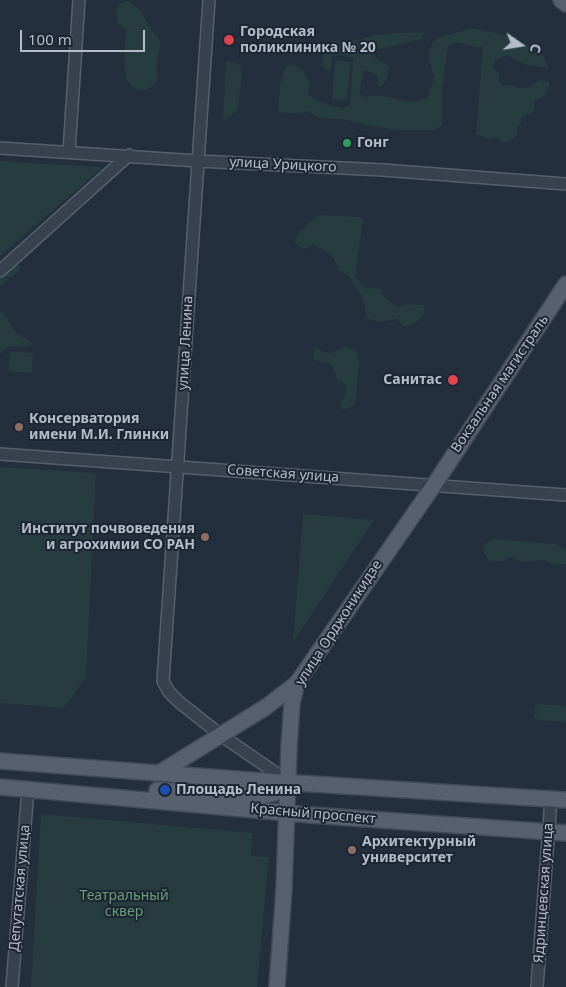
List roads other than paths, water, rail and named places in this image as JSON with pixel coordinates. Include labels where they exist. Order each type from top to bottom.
[{"type":"main road","points":[[561,0],[566,4]]},
{"type":"main road","name":"Вокзальная магистраль","points":[[434,484],[566,284]]},
{"type":"main road","name":"улица Орджоникидзе","points":[[277,987],[292,703],[297,683],[434,484]]},
{"type":"main road","points":[[161,772],[222,736],[297,683]]},
{"type":"main road","name":"Красный проспект","points":[[0,762],[559,799]]},
{"type":"main road","points":[[88,794],[148,790],[260,796],[275,793],[289,782]]},
{"type":"main road","name":"Красный проспект","points":[[0,787],[287,813],[566,832]]},
{"type":"street","points":[[69,152],[79,0]]},
{"type":"street","name":"улица Ленина","points":[[210,0],[165,686],[179,702],[222,736]]},
{"type":"street","name":"улица Урицкого","points":[[0,148],[198,161],[383,170],[566,184]]},
{"type":"street","points":[[0,271],[129,155]]},
{"type":"street","name":"Советская улица","points":[[0,454],[566,495]]},
{"type":"street","points":[[222,736],[289,782]]},
{"type":"street","name":"Депутатская улица","points":[[12,987],[28,789]]},
{"type":"street","name":"Ядринцевская улица","points":[[537,987],[548,832],[559,799]]},
{"type":"place","name":"Городская поликлиника № 20","points":[[229,40]]},
{"type":"place","name":"Гонг","points":[[347,143]]},
{"type":"place","name":"Санитас","points":[[453,380]]},
{"type":"place","name":"Консерватория имени М.И. Глинки","points":[[19,427]]},
{"type":"place","name":"Институт почвоведения и агрохимии СО РАН","points":[[205,537]]},
{"type":"place","name":"Площадь Ленина","points":[[165,790]]},
{"type":"place","name":"Архитектурный университет","points":[[352,850]]},
{"type":"park label","name":"Театральный сквер","points":[[124,904]]}]
